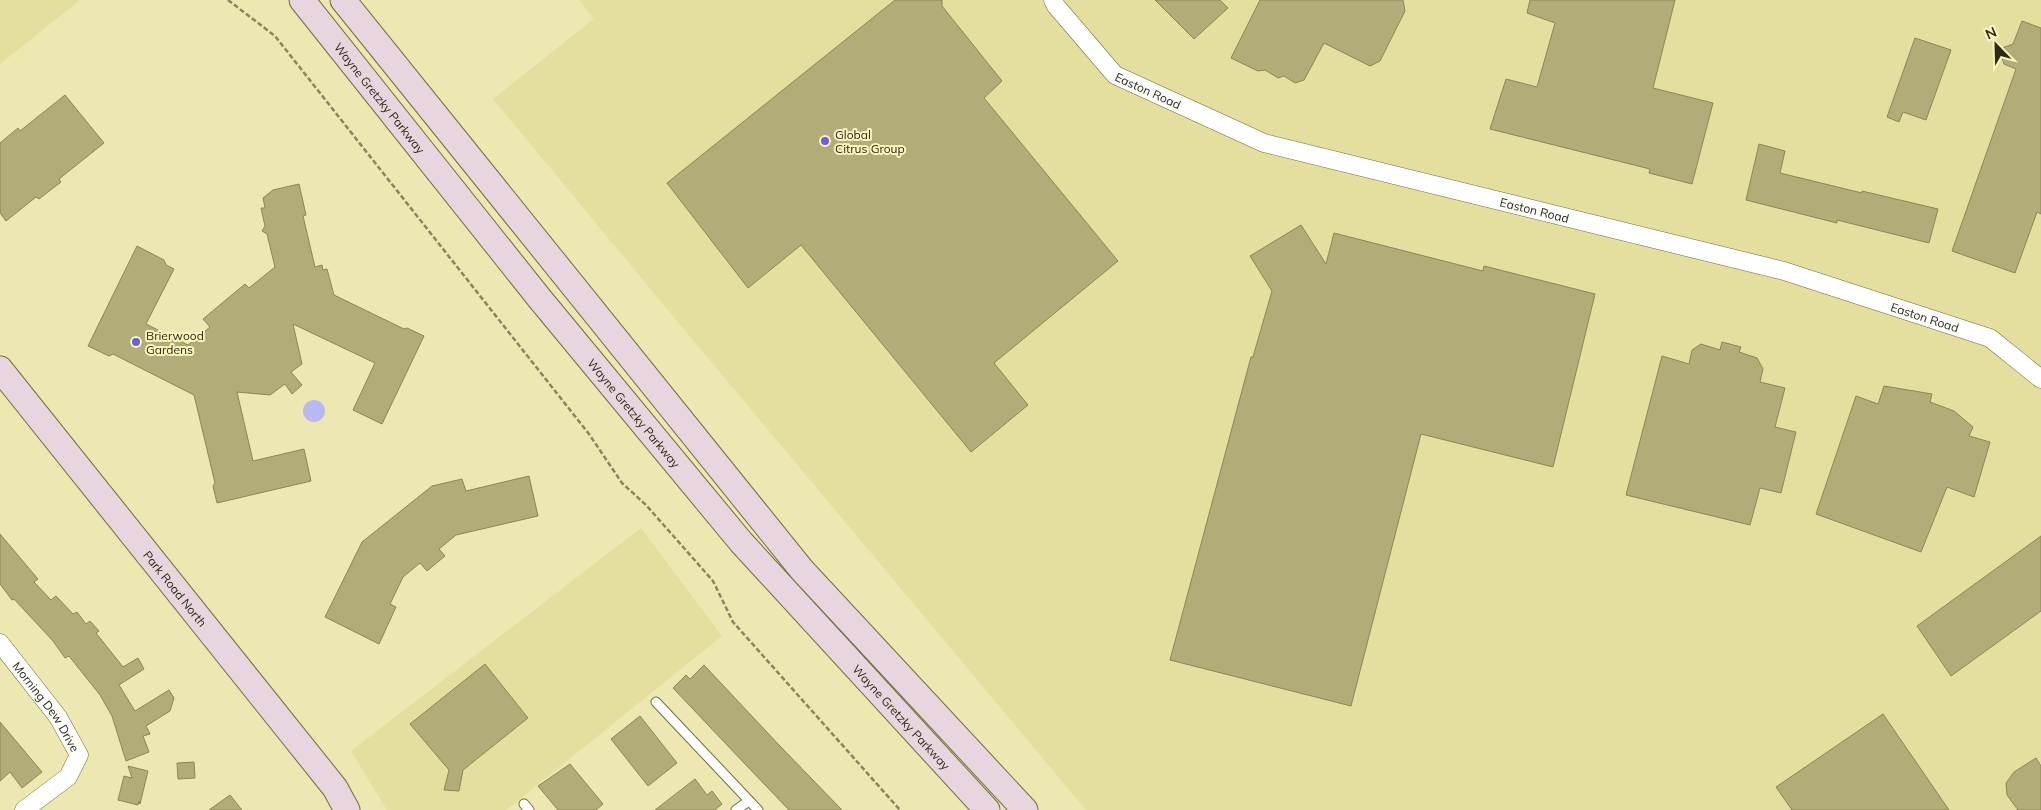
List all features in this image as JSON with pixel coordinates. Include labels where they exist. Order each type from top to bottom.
[{"type":"main road","name":"Wayne Gretzky Parkway","points":[[302,0],[540,299],[741,542],[987,810]]},
{"type":"main road","points":[[343,0],[802,570],[1025,810]]},
{"type":"main road","name":"Park Road North","points":[[0,369],[335,788],[348,810]]},
{"type":"street","name":"Easton Road","points":[[1053,0],[1115,76],[1264,143],[1784,271],[1990,338],[2041,379]]},
{"type":"street","name":"Morning Dew Drive","points":[[0,643],[58,717],[79,755],[68,777],[24,810]]},
{"type":"lane","points":[[656,702],[758,810]]},
{"type":"lane","points":[[736,810],[749,801]]},
{"type":"path","points":[[228,0],[275,36],[589,434],[622,483],[646,505],[713,581],[733,622],[900,810]]},
{"type":"shaded area","points":[[0,0],[80,0],[0,64]]},
{"type":"shaded area","points":[[579,0],[2041,0],[2041,810],[1086,810],[493,99],[594,19]]},
{"type":"shaded area","points":[[314,400],[324,407],[325,411],[318,421],[314,422],[304,415],[303,411],[310,401]]},
{"type":"shaded area","points":[[641,528],[722,636],[506,810],[387,810],[351,751]]},
{"type":"building","points":[[895,0],[942,0],[942,6],[1002,81],[984,98],[1118,261],[994,363],[1028,405],[971,452],[801,245],[748,288],[667,183]]},
{"type":"building","points":[[1155,0],[1220,0],[1228,8],[1194,39]]},
{"type":"building","points":[[1260,0],[1403,0],[1405,11],[1380,61],[1370,66],[1324,43],[1304,80],[1295,83],[1284,76],[1278,78],[1265,70],[1258,71],[1231,58]]},
{"type":"building","points":[[1530,0],[1675,0],[1653,88],[1713,103],[1692,184],[1649,173],[1650,169],[1490,129],[1506,79],[1537,87],[1555,23],[1527,13]]},
{"type":"building","points":[[2022,21],[2041,28],[2041,214],[2037,212],[2015,273],[1952,251],[2016,69],[2004,64],[1999,49],[2013,44]]},
{"type":"building","points":[[1915,38],[1951,50],[1926,120],[1903,112],[1899,122],[1887,117]]},
{"type":"building","points":[[65,95],[104,143],[59,179],[61,182],[39,199],[36,197],[6,221],[0,213],[0,143],[18,128],[20,131]]},
{"type":"building","points":[[1759,144],[1785,151],[1780,173],[1938,209],[1929,243],[1837,220],[1837,223],[1746,200]]},
{"type":"building","name":"Brierwood Gardens","points":[[299,184],[306,215],[303,216],[315,267],[322,265],[323,270],[327,269],[334,295],[404,329],[407,328],[424,336],[382,424],[353,410],[375,363],[293,324],[302,364],[291,372],[302,385],[292,394],[285,384],[270,395],[237,392],[253,461],[304,449],[311,481],[217,503],[213,486],[215,483],[194,395],[113,354],[109,356],[88,346],[137,246],[164,260],[166,265],[174,269],[146,324],[188,345],[210,327],[203,319],[245,284],[249,288],[275,267],[267,234],[262,231],[265,226],[261,208],[265,208],[263,198],[273,190]]},
{"type":"building","points":[[1301,225],[1326,264],[1334,233],[1483,271],[1484,266],[1595,294],[1553,467],[1421,434],[1351,706],[1170,660],[1251,357],[1253,357],[1272,291],[1250,256]]},
{"type":"building","points":[[1722,342],[1741,347],[1739,352],[1757,358],[1763,369],[1760,382],[1785,388],[1775,427],[1796,432],[1781,493],[1760,488],[1750,525],[1626,495],[1662,356],[1689,364],[1692,350],[1701,344],[1720,350]]},
{"type":"building","points":[[1884,386],[1932,394],[1930,402],[1954,411],[1973,427],[1969,436],[1990,442],[1974,497],[1947,487],[1921,552],[1816,514],[1856,396],[1878,404]]},
{"type":"building","points":[[529,476],[538,516],[456,535],[439,549],[445,556],[427,571],[420,563],[403,577],[390,604],[396,607],[379,644],[325,617],[362,542],[432,486],[462,479],[466,491]]},
{"type":"building","points":[[0,534],[38,579],[34,582],[51,600],[56,596],[73,614],[77,612],[86,624],[90,621],[99,631],[96,633],[123,667],[138,658],[144,669],[119,685],[135,711],[169,690],[174,698],[170,711],[146,726],[150,734],[143,736],[149,752],[126,761],[112,716],[100,695],[69,656],[65,658],[53,641],[14,599],[12,600],[0,584]]},
{"type":"building","points":[[2041,536],[2041,611],[1951,676],[1917,626]]},
{"type":"building","points":[[485,664],[528,718],[463,770],[459,791],[444,790],[449,770],[410,724]]},
{"type":"building","points":[[704,665],[842,810],[789,810],[673,688],[686,675],[690,679]]},
{"type":"building","points":[[1883,714],[1949,810],[1792,810],[1776,787]]},
{"type":"building","points":[[640,716],[677,763],[648,786],[611,739]]},
{"type":"building","points":[[0,722],[42,772],[22,788],[10,772],[0,781]]},
{"type":"building","points":[[2036,758],[2041,766],[2041,810],[2018,810],[2007,795],[2006,783],[2014,772]]},
{"type":"building","points":[[194,762],[195,778],[178,779],[177,763]]},
{"type":"building","points":[[570,764],[603,804],[596,810],[558,810],[538,786]]},
{"type":"building","points":[[128,766],[148,771],[140,804],[139,801],[138,805],[118,800],[124,776],[132,778]]},
{"type":"building","points":[[695,779],[707,795],[712,791],[722,804],[715,810],[655,810]]},
{"type":"building","points":[[230,795],[242,810],[209,810]]},
{"type":"place","name":"Global Citrus Group","points":[[825,141]]},
{"type":"place","name":"Brierwood Gardens","points":[[136,342]]}]
